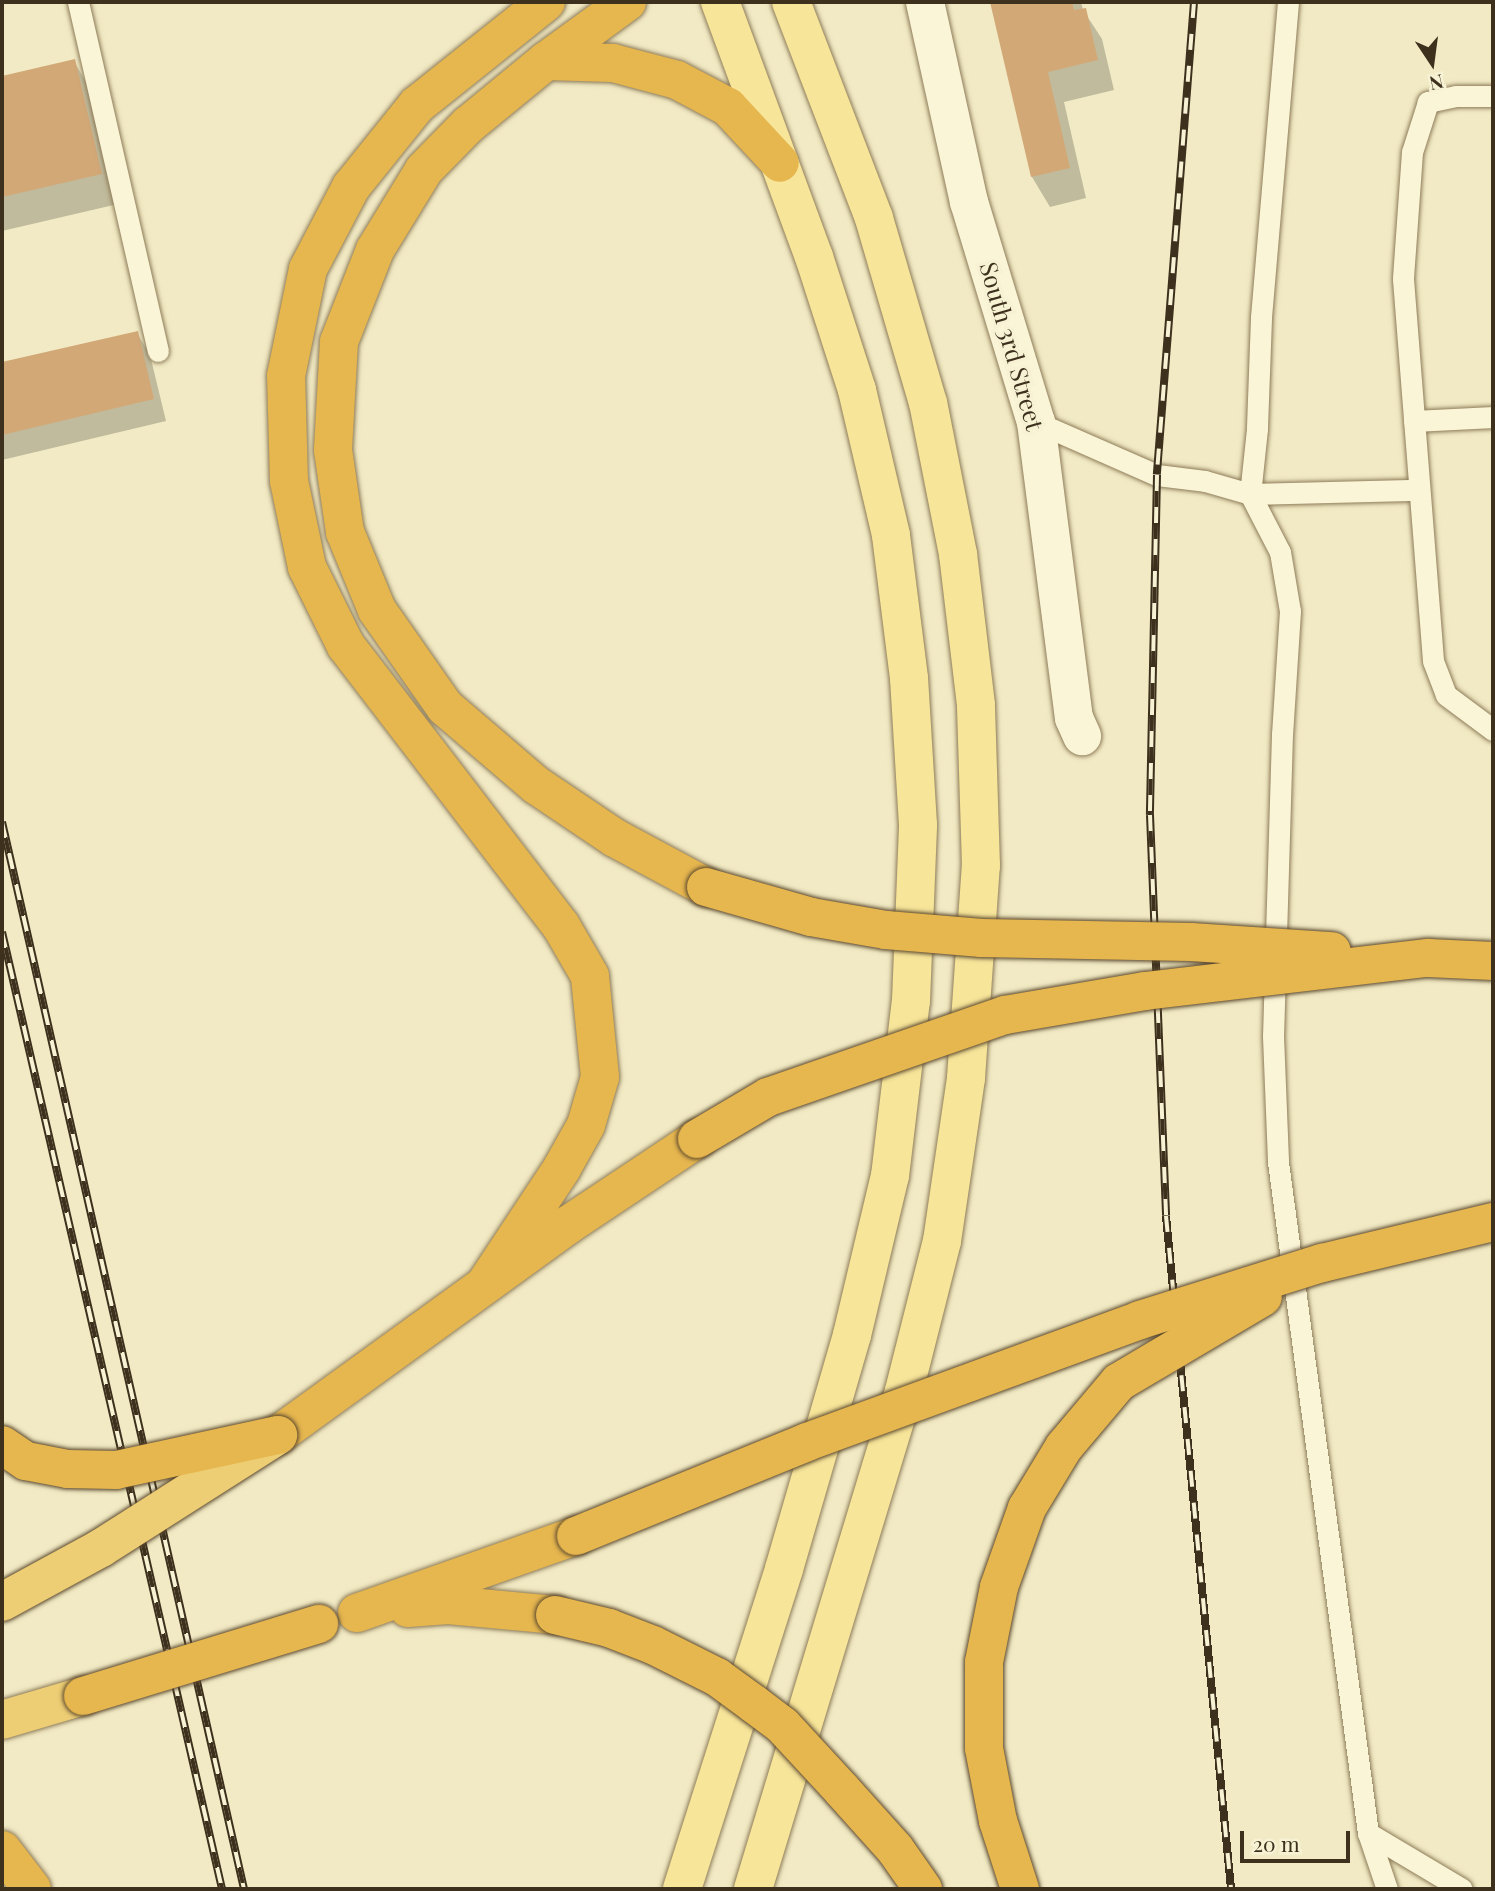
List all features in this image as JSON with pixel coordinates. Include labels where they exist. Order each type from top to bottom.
[{"type":"highway","points":[[486,1283],[562,1168],[586,1125],[600,1077],[590,976],[561,926],[346,646],[307,567],[289,481],[286,376],[308,269],[351,187],[417,105],[546,2]]},
{"type":"highway","points":[[627,2],[546,61],[468,125],[424,170],[375,250],[339,342],[333,450],[345,532],[377,610],[445,707],[536,785],[615,838],[706,887],[811,917],[886,930],[982,938],[1191,942],[1493,961]]},
{"type":"highway","points":[[546,61],[613,63],[677,79],[728,107],[780,163]]},
{"type":"highway","points":[[2,1602],[102,1548],[278,1435],[486,1283],[697,1139],[768,1097],[1005,1015],[1146,991],[1428,958]]},
{"type":"highway","points":[[2,1720],[357,1613],[576,1536],[807,1442],[1140,1320],[1322,1263],[1493,1222]]},
{"type":"highway","points":[[1020,1889],[998,1821],[984,1748],[984,1662],[999,1587],[1027,1508],[1063,1447],[1119,1382],[1322,1263]]},
{"type":"highway","points":[[2,1445],[26,1461],[68,1469],[116,1470],[278,1435]]},
{"type":"highway","points":[[357,1613],[448,1605],[555,1615],[608,1628],[653,1645],[716,1677],[783,1726],[895,1849],[923,1889]]},
{"type":"highway","points":[[2,1850],[33,1889]]},
{"type":"main road","points":[[682,1889],[784,1569],[852,1335],[890,1176],[911,1001],[918,825],[909,678],[891,535],[857,390],[814,257],[720,2]]},
{"type":"main road","points":[[752,1889],[904,1391],[942,1241],[966,1078],[981,866],[976,705],[957,554],[928,403],[874,218],[791,2]]},
{"type":"street","name":"South 3rd Street","points":[[925,2],[970,202],[1036,422],[1074,718],[1082,736]]},
{"type":"lane","points":[[78,2],[158,351]]},
{"type":"lane","points":[[1288,2],[1261,318],[1257,429],[1250,494],[1280,552],[1290,611],[1282,734],[1273,1036],[1278,1162],[1368,1833],[1387,1889]]},
{"type":"lane","points":[[1493,96],[1456,96],[1429,102],[1412,152],[1403,279],[1433,661],[1446,695],[1493,730]]},
{"type":"lane","points":[[1414,421],[1493,417]]},
{"type":"lane","points":[[1036,422],[1157,474],[1205,481],[1250,494],[1419,490]]},
{"type":"lane","points":[[1368,1833],[1462,1889]]},
{"type":"building","points":[[990,2],[1072,2],[1074,10],[1086,8],[1098,60],[1048,72],[1070,168],[1031,177]]},
{"type":"building","points":[[75,59],[102,174],[2,197],[2,76]]},
{"type":"building","points":[[138,331],[154,399],[2,435],[2,362]]},
{"type":"railway","points":[[1194,2],[1157,475],[1150,815],[1166,1216],[1231,1889]]},
{"type":"railway","points":[[2,822],[244,1889]]},
{"type":"railway","points":[[2,932],[222,1889]]}]
